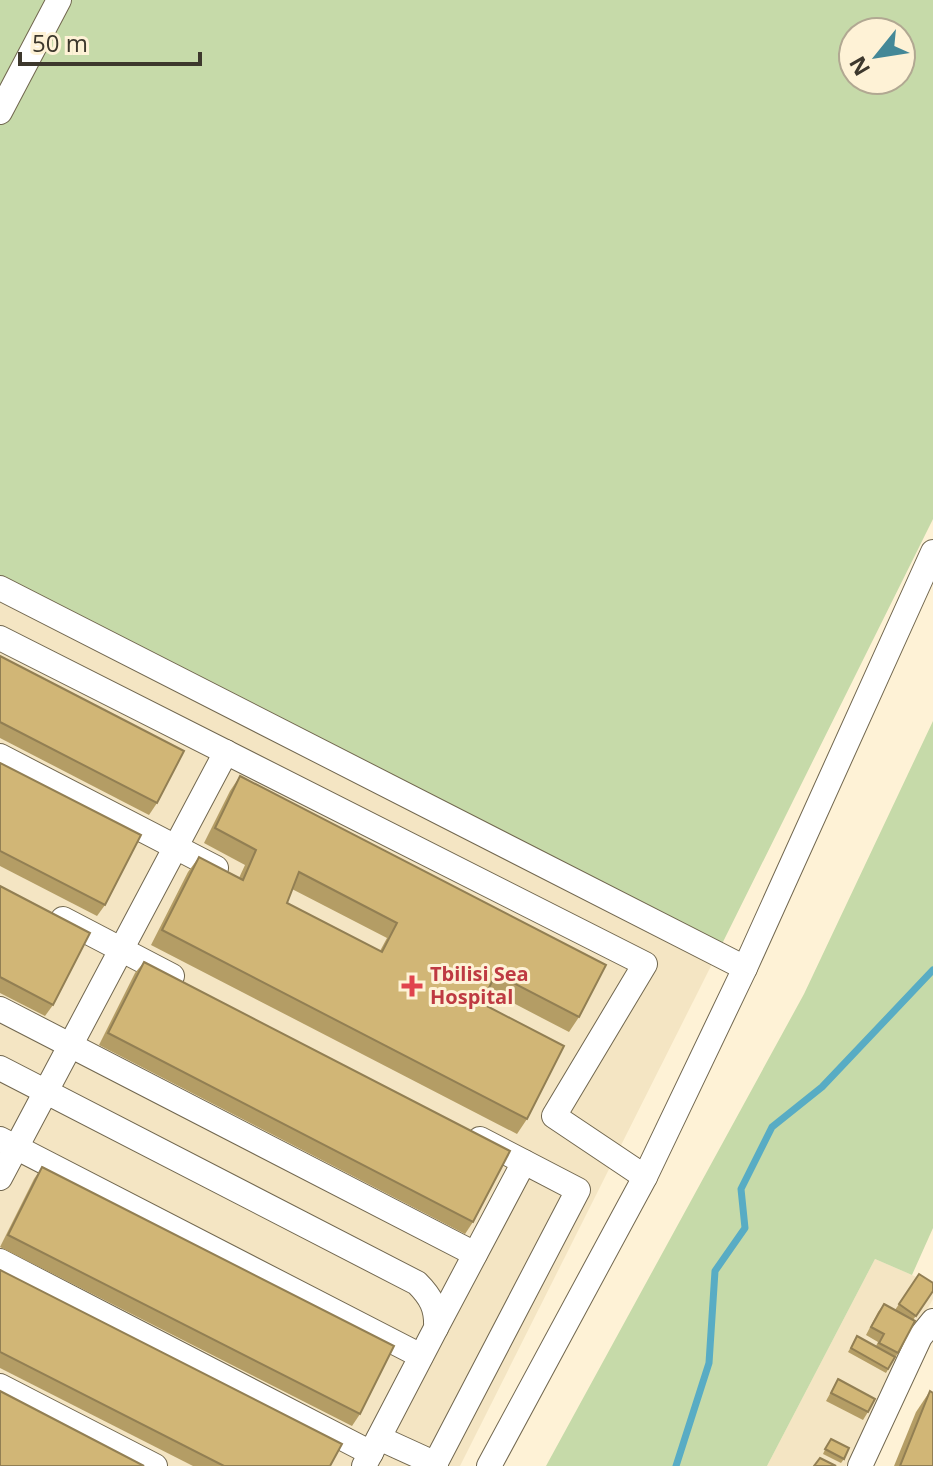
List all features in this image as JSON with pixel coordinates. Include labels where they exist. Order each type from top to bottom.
[{"type":"street","points":[[0,112],[59,0]]},
{"type":"street","points":[[489,1466],[645,1177],[745,968],[933,552]]},
{"type":"street","points":[[0,588],[745,968]]},
{"type":"street","points":[[0,638],[645,964],[554,1116],[645,1177]]},
{"type":"street","points":[[0,1178],[8,1143],[46,1092],[226,752]]},
{"type":"street","points":[[0,756],[216,868]]},
{"type":"street","points":[[40,907],[190,986]]},
{"type":"street","points":[[0,1009],[475,1254]]},
{"type":"street","points":[[0,1068],[417,1283],[430,1296],[437,1313],[436,1328]]},
{"type":"street","points":[[0,1261],[371,1452],[435,1465],[578,1190],[455,1125]]},
{"type":"street","points":[[8,1143],[421,1356]]},
{"type":"street","points":[[371,1452],[524,1162]]},
{"type":"street","points":[[860,1466],[920,1337],[933,1321]]},
{"type":"street","points":[[0,1386],[155,1466]]},
{"type":"shaded area","points":[[0,588],[717,954],[460,1466],[0,1466]]},
{"type":"shaded area","points":[[875,1259],[933,1284],[933,1299],[881,1392],[846,1466],[767,1466]]},
{"type":"green space","points":[[0,0],[933,0],[933,519],[717,954],[0,588]]},
{"type":"green space","points":[[933,721],[933,1228],[912,1275],[875,1259],[767,1466],[546,1466],[804,994]]},
{"type":"building","points":[[0,656],[184,751],[157,803],[0,722]]},
{"type":"building","points":[[0,763],[141,835],[105,905],[0,851]]},
{"type":"building","points":[[240,776],[606,965],[579,1017],[496,974],[481,1003],[564,1046],[527,1119],[162,930],[199,857],[243,880],[256,850],[215,828]],"holes":[[[299,872],[397,923],[382,952],[287,903]]]},
{"type":"building","points":[[0,886],[90,933],[53,1005],[0,977]]},
{"type":"building","points":[[144,962],[510,1151],[473,1222],[108,1033]]},
{"type":"building","points":[[42,1167],[394,1346],[360,1414],[8,1235]]},
{"type":"building","points":[[0,1270],[342,1444],[330,1466],[224,1466],[0,1352]]},
{"type":"building","points":[[919,1274],[933,1283],[933,1291],[916,1316],[899,1304]]},
{"type":"building","points":[[884,1304],[915,1321],[898,1353],[879,1343],[884,1334],[871,1327]]},
{"type":"building","points":[[857,1336],[895,1357],[888,1369],[851,1348]]},
{"type":"building","points":[[838,1379],[875,1399],[868,1412],[831,1393]]},
{"type":"building","points":[[0,1391],[144,1466],[0,1466]]},
{"type":"building","points":[[930,1391],[933,1393],[933,1466],[900,1466]]},
{"type":"building","points":[[831,1439],[849,1448],[844,1459],[825,1449]]},
{"type":"building","points":[[820,1458],[836,1466],[814,1466]]},
{"type":"waterway","points":[[676,1466],[709,1363],[715,1271],[745,1228],[741,1189],[772,1127],[822,1087],[933,970]]},
{"type":"place","name":"Tbilisi Sea Hospital","points":[[412,986]]}]
